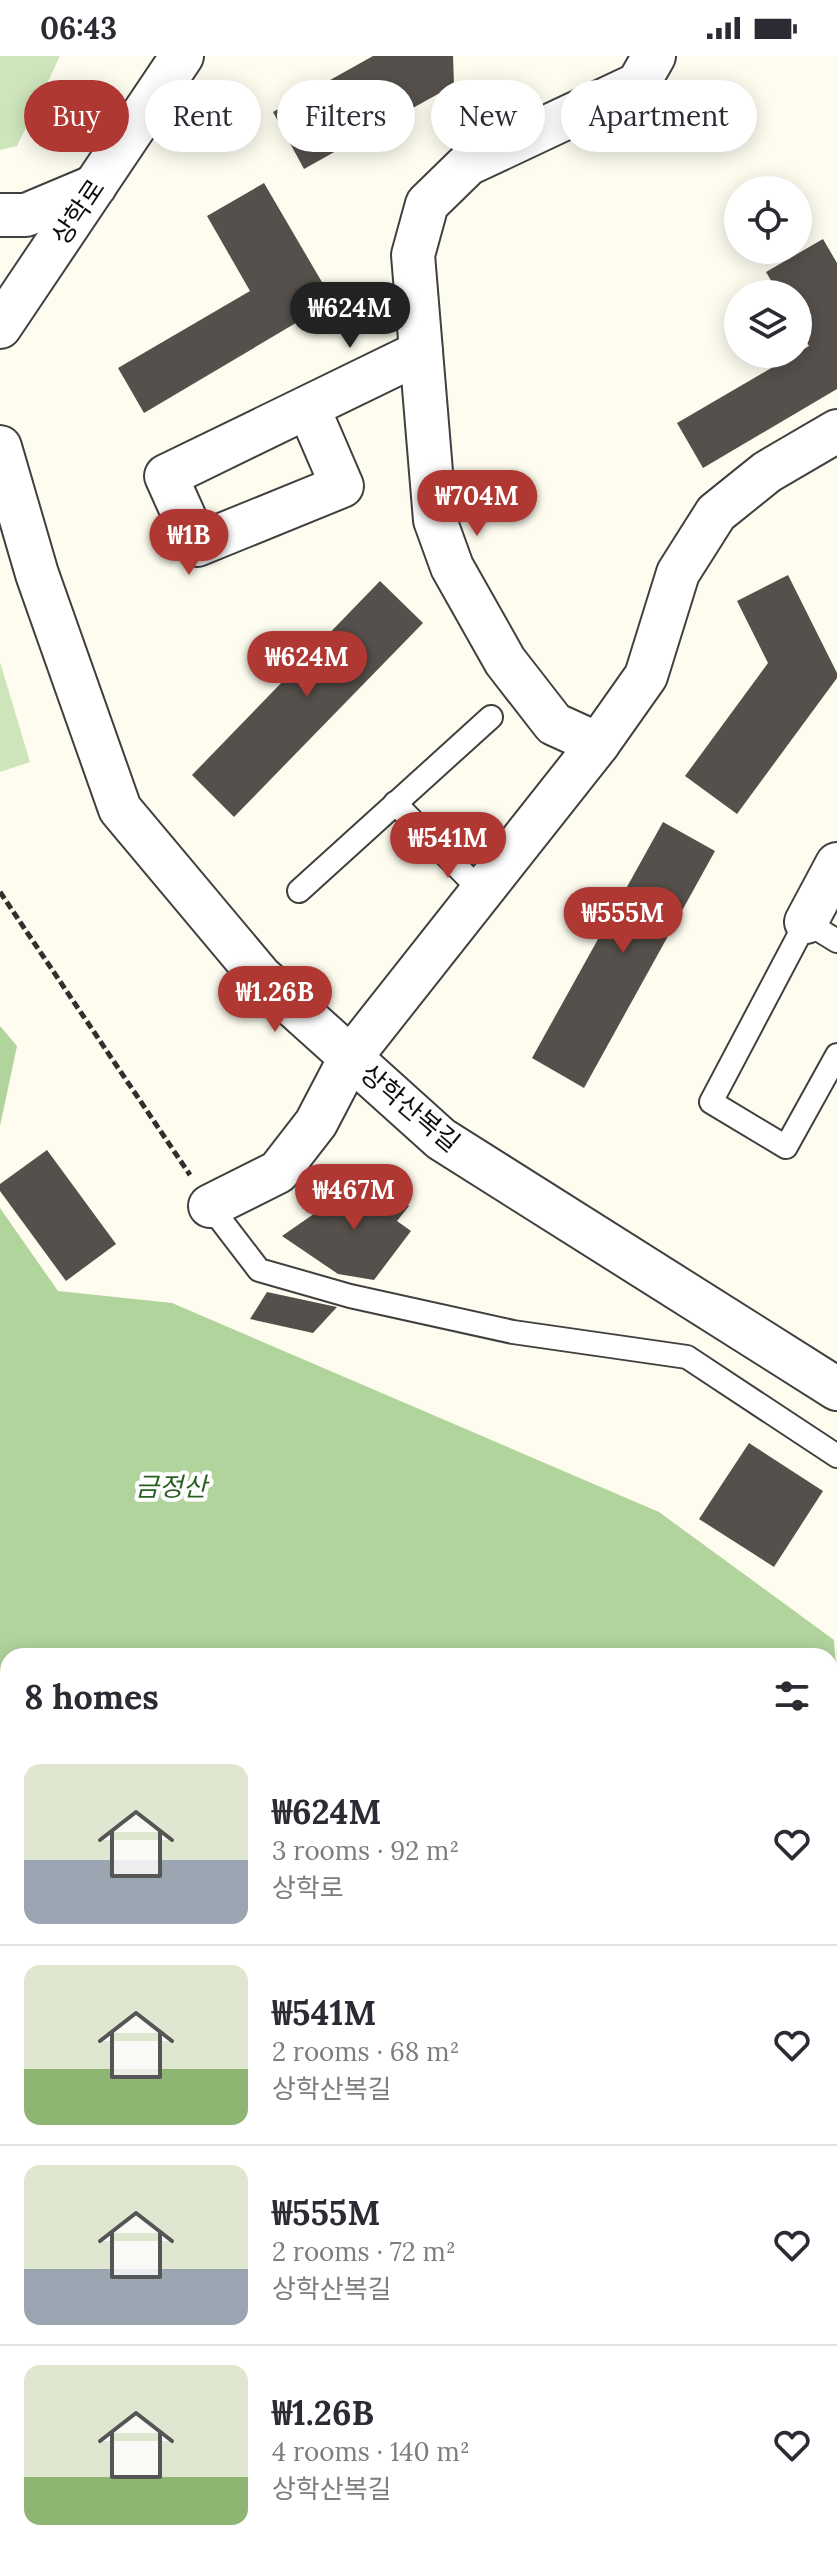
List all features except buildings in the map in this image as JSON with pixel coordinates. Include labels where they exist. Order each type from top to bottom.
[{"type":"street","name":"상학로","points":[[0,327],[182,56]]},
{"type":"street","points":[[598,744],[554,724],[505,661],[452,567],[435,520],[413,255],[427,204],[468,164],[638,84],[654,56]]},
{"type":"street","points":[[0,215],[26,215],[95,186]]},
{"type":"street","points":[[308,407],[421,352]]},
{"type":"street","points":[[210,1206],[278,1172],[316,1123],[350,1058],[598,744],[646,676],[678,573],[716,513],[767,472],[837,431]]},
{"type":"street","name":"상학산복길","points":[[0,447],[37,574],[120,809],[260,976],[441,1139],[837,1389]]},
{"type":"street","points":[[822,932],[837,864]]},
{"type":"lane","points":[[299,891],[491,717]]},
{"type":"lane","points":[[395,803],[481,891]]},
{"type":"lane","points":[[822,932],[711,1102],[786,1147],[837,1055]]},
{"type":"lane","points":[[210,1206],[259,1270],[350,1296],[513,1332],[687,1357],[837,1456]]},
{"type":"path","points":[[0,892],[210,1206]]},
{"type":"green space","points":[[0,56],[60,56],[49,80],[24,80],[24,131],[17,146],[0,150]]},
{"type":"green space","points":[[0,662],[30,762],[0,772]]},
{"type":"green space","points":[[0,1026],[17,1046],[0,1126]]},
{"type":"green space","name":"금정산","points":[[0,1208],[58,1291],[172,1303],[659,1512],[834,1640],[835,1648],[0,1648]]}]
